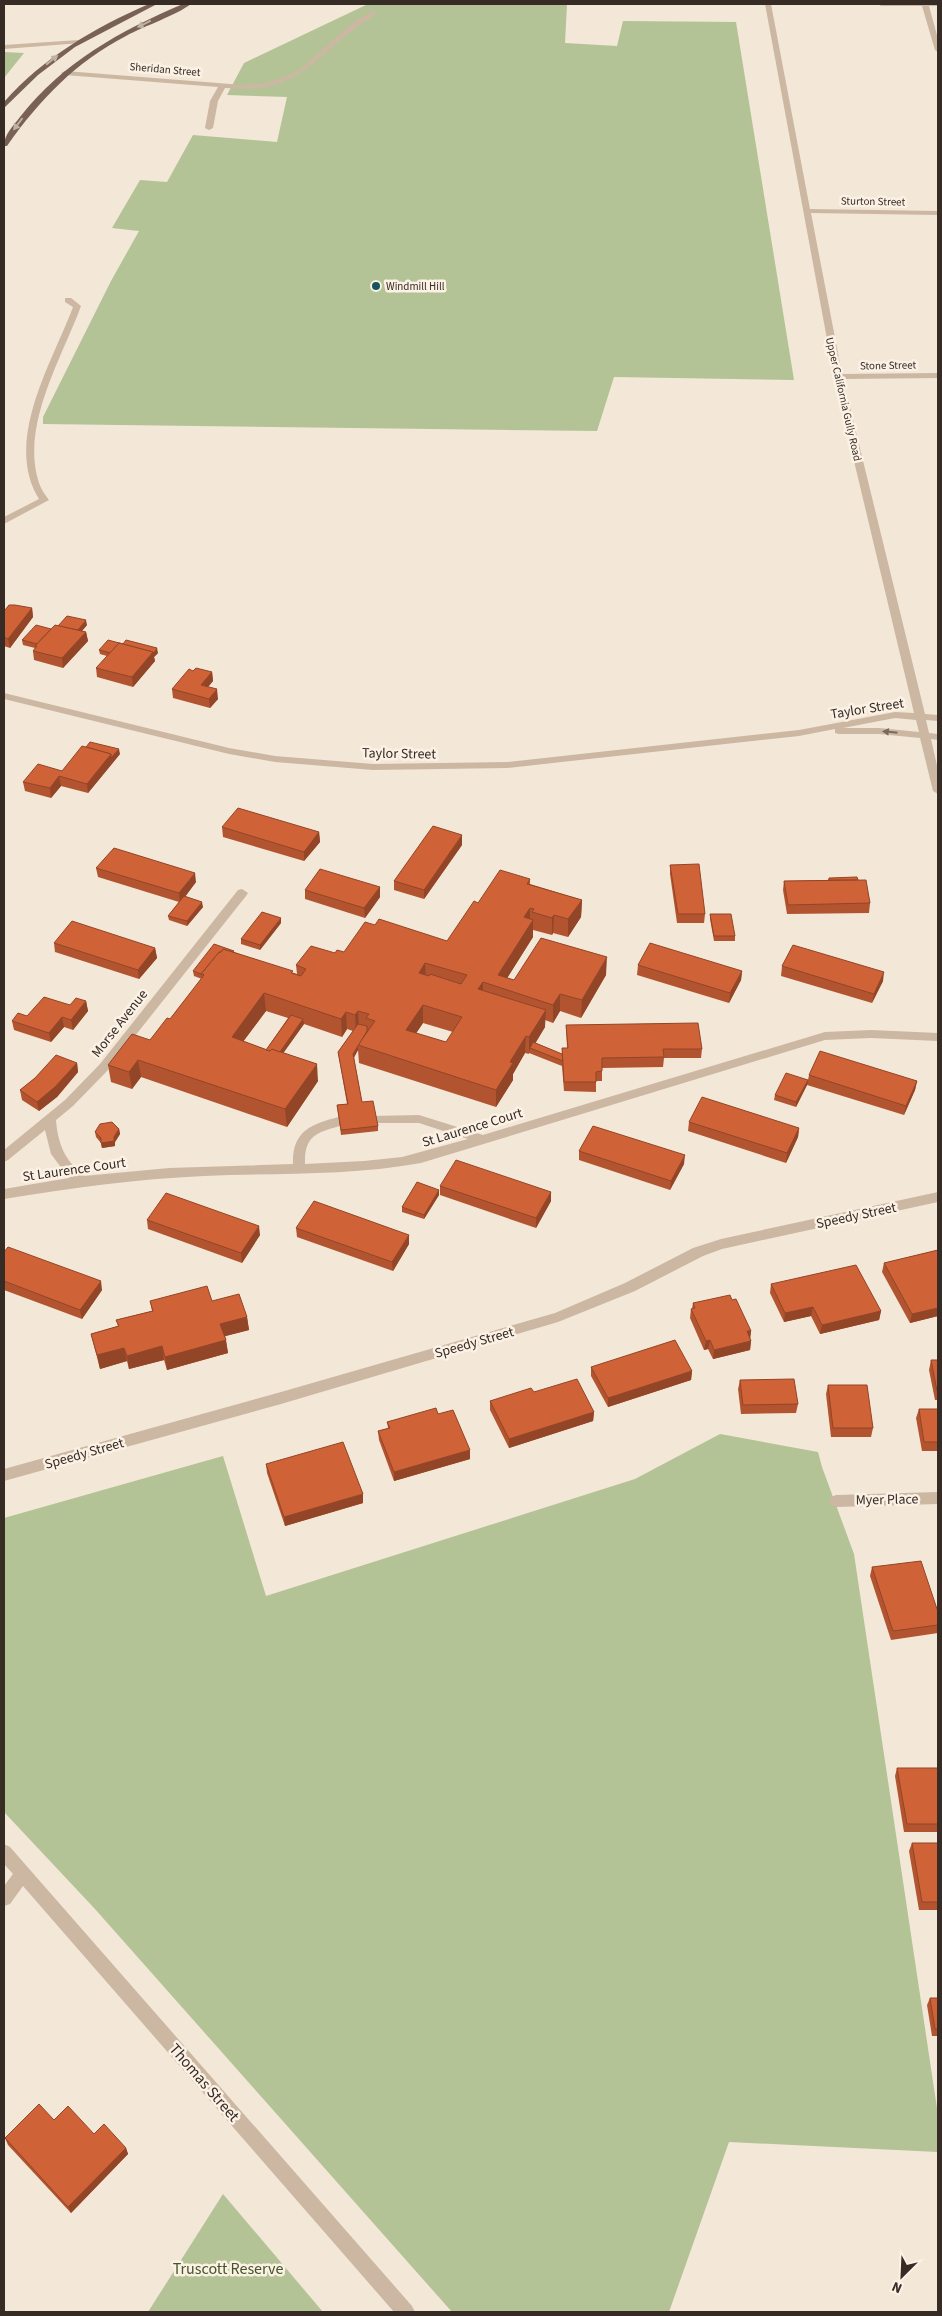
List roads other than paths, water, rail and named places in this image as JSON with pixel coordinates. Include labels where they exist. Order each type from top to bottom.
[{"type":"main road","points":[[4,106],[37,72],[79,42],[154,4]]},
{"type":"main road","points":[[4,144],[39,98],[65,72],[110,42],[188,4]]},
{"type":"street","name":"Upper California Gully Road","points":[[768,4],[838,377],[938,791]]},
{"type":"street","points":[[881,4],[938,4]]},
{"type":"street","points":[[925,4],[938,50]]},
{"type":"street","name":"Sheridan Street","points":[[65,72],[223,85],[263,86],[289,79],[302,72],[358,21],[375,12]]},
{"type":"street","points":[[4,47],[79,42]]},
{"type":"street","points":[[209,128],[214,101],[223,85]]},
{"type":"street","name":"Sturton Street","points":[[807,211],[938,213]]},
{"type":"street","points":[[4,521],[44,500],[39,495],[35,484],[31,464],[32,430],[40,397],[77,306],[68,300]]},
{"type":"street","name":"Stone Street","points":[[838,377],[938,375]]},
{"type":"street","name":"Taylor Street","points":[[4,696],[229,751],[275,759],[374,767],[507,765],[800,733],[896,715],[920,715],[938,718]]},
{"type":"street","name":"Taylor Street","points":[[800,733],[868,730],[938,737]]},
{"type":"street","name":"Morse Avenue","points":[[4,1156],[69,1103],[104,1067],[242,893]]},
{"type":"street","name":"St Laurence Court","points":[[4,1194],[152,1174],[368,1167],[393,1164],[825,1036],[854,1034],[938,1037]]},
{"type":"street","points":[[50,1118],[53,1145],[58,1158],[82,1182]]},
{"type":"street","points":[[376,1118],[419,1119],[482,1139]]},
{"type":"street","points":[[299,1169],[298,1151],[302,1140],[316,1128],[339,1122]]},
{"type":"street","name":"Speedy Street","points":[[4,1475],[281,1398],[558,1317],[630,1287],[698,1252],[721,1244],[938,1197]]},
{"type":"street","name":"Myer Place","points":[[836,1501],[938,1498]]},
{"type":"street","name":"Thomas Street","points":[[4,1852],[406,2312]]},
{"type":"street","points":[[4,1898],[23,1874]]},
{"type":"place","name":"Windmill Hill","points":[[376,286]]},
{"type":"park label","name":"Truscott Reserve","points":[[228,2268]]}]
